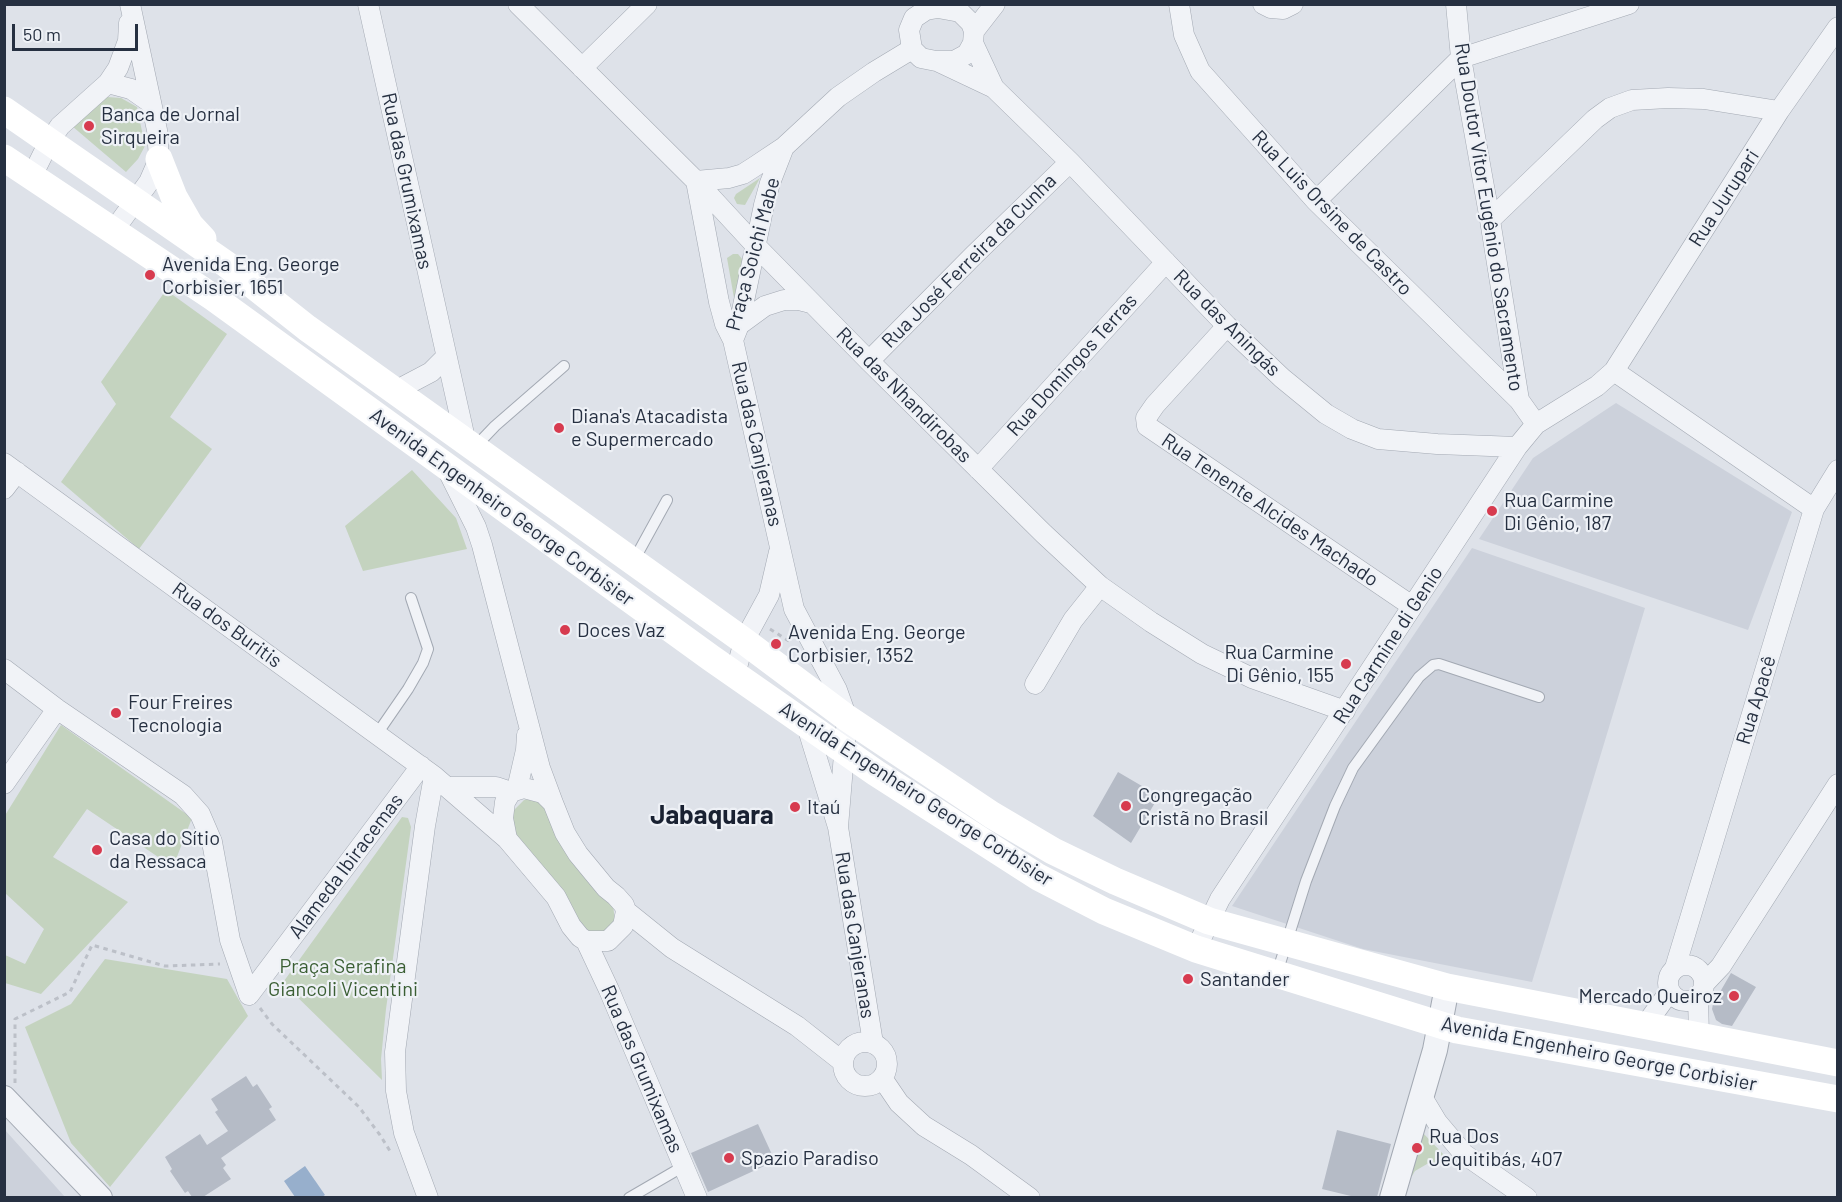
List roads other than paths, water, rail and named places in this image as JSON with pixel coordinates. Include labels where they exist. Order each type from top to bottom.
[{"type":"main road","name":"Avenida Engenheiro George Corbisier","points":[[4,110],[226,264],[307,328],[744,641],[847,718],[992,815],[1053,850],[1115,881],[1209,921],[1447,987],[1838,1063]]},
{"type":"main road","name":"Avenida Engenheiro George Corbisier","points":[[4,158],[214,298],[735,675],[876,773],[1038,877],[1104,911],[1196,949],[1456,1030],[1838,1099]]},
{"type":"main road","points":[[159,159],[174,197],[190,225],[226,264]]},
{"type":"street","name":"Rua das Grumixamas","points":[[368,4],[446,357],[470,446]]},
{"type":"street","name":"Rua das Nhandirobas","points":[[518,4],[696,181],[811,303],[1044,534],[1100,586],[1202,654],[1252,678],[1345,711]]},
{"type":"street","points":[[582,68],[647,4]]},
{"type":"street","points":[[902,4],[912,49],[921,57],[936,61],[954,61],[967,54],[974,37],[995,4]]},
{"type":"street","points":[[960,12],[980,4]]},
{"type":"street","name":"Rua Luis Orsine de Castro","points":[[1179,4],[1185,35],[1200,71],[1316,201],[1519,400]]},
{"type":"street","points":[[1263,4],[1271,8],[1283,9],[1293,4]]},
{"type":"street","name":"Rua Doutor Vitor Eugênio do Sacramento","points":[[1456,4],[1461,58],[1519,400],[1536,424]]},
{"type":"street","points":[[1316,201],[1461,58],[1629,4]]},
{"type":"street","points":[[32,176],[60,126],[108,83],[118,68],[128,41],[130,6]]},
{"type":"street","points":[[114,230],[149,182],[159,159],[157,130],[130,6]]},
{"type":"street","points":[[909,30],[914,18],[934,6],[960,12],[971,23],[974,37]]},
{"type":"street","name":"Rua Jurupari","points":[[1614,371],[1779,111],[1838,27]]},
{"type":"street","name":"Rua das Aningás","points":[[974,37],[994,88]]},
{"type":"street","points":[[784,147],[838,97],[912,49]]},
{"type":"street","name":"Rua das Aningás","points":[[936,61],[994,88],[1070,162],[1227,326],[1326,414],[1352,429],[1378,439],[1517,447]]},
{"type":"street","points":[[108,83],[131,88],[150,103]]},
{"type":"street","points":[[1490,220],[1595,119],[1610,108],[1632,100],[1680,98],[1704,99],[1779,111]]},
{"type":"street","name":"Praça Soichi Mabe","points":[[784,147],[770,183],[736,333],[725,324],[719,302],[696,181],[729,178],[743,174],[784,147]]},
{"type":"street","name":"Rua José Ferreira da Cunha","points":[[869,361],[1070,162]]},
{"type":"street","name":"Rua Domingos Terras","points":[[978,469],[1166,262]]},
{"type":"street","points":[[736,333],[765,306],[784,300],[811,303]]},
{"type":"street","name":"Rua Tenente Alcides Machado","points":[[1227,326],[1155,405],[1146,418],[1147,426],[1412,606]]},
{"type":"street","name":"Rua das Canjeranas","points":[[736,333],[794,609],[837,690],[847,718],[837,827]]},
{"type":"street","points":[[395,391],[431,372],[446,357]]},
{"type":"street","points":[[1614,371],[1814,509]]},
{"type":"street","name":"Rua Carmine di Genio","points":[[1196,949],[1220,899],[1517,447],[1536,424],[1597,386],[1614,371]]},
{"type":"street","points":[[445,465],[476,527],[540,768],[565,833],[578,854],[606,888],[616,896],[624,918],[847,1055]]},
{"type":"street","points":[[4,489],[11,467]]},
{"type":"street","name":"Rua dos Buritis","points":[[11,467],[434,776],[507,839]]},
{"type":"street","name":"Rua Apacê","points":[[1694,978],[1684,934],[1814,509],[1838,470]]},
{"type":"street","points":[[482,545],[488,521],[493,514],[504,508]]},
{"type":"street","name":"Rua das Canjeranas","points":[[735,675],[744,641],[772,586],[780,547]]},
{"type":"street","points":[[1035,684],[1073,620],[1100,586]]},
{"type":"street","points":[[765,603],[778,603],[794,609]]},
{"type":"street","points":[[4,669],[57,709],[4,784]]},
{"type":"street","name":"Alameda Ibiracemas","points":[[57,709],[183,795],[200,814],[212,842],[230,940],[249,995],[434,776]]},
{"type":"street","points":[[507,839],[503,818],[505,802],[514,790],[526,750],[528,723]]},
{"type":"street","name":"Rua das Canjeranas","points":[[806,723],[837,827],[873,1043]]},
{"type":"street","points":[[428,1197],[404,1133],[396,1090],[395,1052],[425,826],[434,776],[514,790],[524,788],[536,790],[553,803]]},
{"type":"street","points":[[1694,978],[1693,1000],[1683,1001],[1673,996],[1670,991],[1669,976],[1694,978],[1721,966],[1838,784]]},
{"type":"street","name":"Rua das Grumixamas","points":[[507,839],[550,890],[580,938],[586,941],[697,1197]]},
{"type":"street","points":[[586,941],[608,941],[624,918]]},
{"type":"street","points":[[1694,978],[1699,1037]]},
{"type":"street","points":[[1392,1197],[1435,1050],[1447,987]]},
{"type":"street","points":[[1644,1027],[1670,991]]},
{"type":"street","points":[[859,1043],[873,1043],[886,1058],[885,1071],[882,1078],[870,1085],[856,1084],[846,1076],[847,1055],[859,1043]]},
{"type":"street","points":[[882,1078],[899,1102],[924,1126],[971,1155],[1030,1197]]},
{"type":"street","points":[[1422,1097],[1437,1122],[1464,1155],[1527,1197]]},
{"type":"street","points":[[10,1103],[100,1197]]},
{"type":"lane","points":[[470,446],[564,366]]},
{"type":"lane","points":[[633,562],[667,500]]},
{"type":"lane","points":[[377,734],[408,689],[428,649],[411,598]]},
{"type":"lane","points":[[1277,974],[1306,881],[1335,806],[1353,768],[1419,677],[1433,665],[1439,664],[1539,698]]},
{"type":"lane","points":[[629,1197],[684,1166]]},
{"type":"water","points":[[305,1166],[325,1195],[322,1197],[295,1197],[284,1181]]},
{"type":"place","name":"Banca de Jornal Sirqueira","points":[[89,126]]},
{"type":"place","name":"Avenida Eng. George Corbisier, 1651","points":[[150,275]]},
{"type":"place","name":"Diana's Atacadista e Supermercado","points":[[559,428]]},
{"type":"place","name":"Rua Carmine Di Gênio, 187","points":[[1492,511]]},
{"type":"place","name":"Doces Vaz","points":[[565,630]]},
{"type":"place","name":"Avenida Eng. George Corbisier, 1352","points":[[776,644]]},
{"type":"place","name":"Rua Carmine Di Gênio, 155","points":[[1346,664]]},
{"type":"place","name":"Four Freires Tecnologia","points":[[116,713]]},
{"type":"place","name":"Congregação Cristã no Brasil","points":[[1126,806]]},
{"type":"place","name":"Itaú","points":[[795,807]]},
{"type":"place","name":"Casa do Sítio da Ressaca","points":[[97,850]]},
{"type":"place","name":"Santander","points":[[1188,979]]},
{"type":"place","name":"Mercado Queiroz","points":[[1734,996]]},
{"type":"place","name":"Rua Dos Jequitibás, 407","points":[[1417,1148]]},
{"type":"place","name":"Spazio Paradiso","points":[[729,1158]]},
{"type":"district","name":"Jabaquara","points":[[712,815]]},
{"type":"park label","name":"Praça Serafina Giancoli Vicentini","points":[[343,978]]}]
